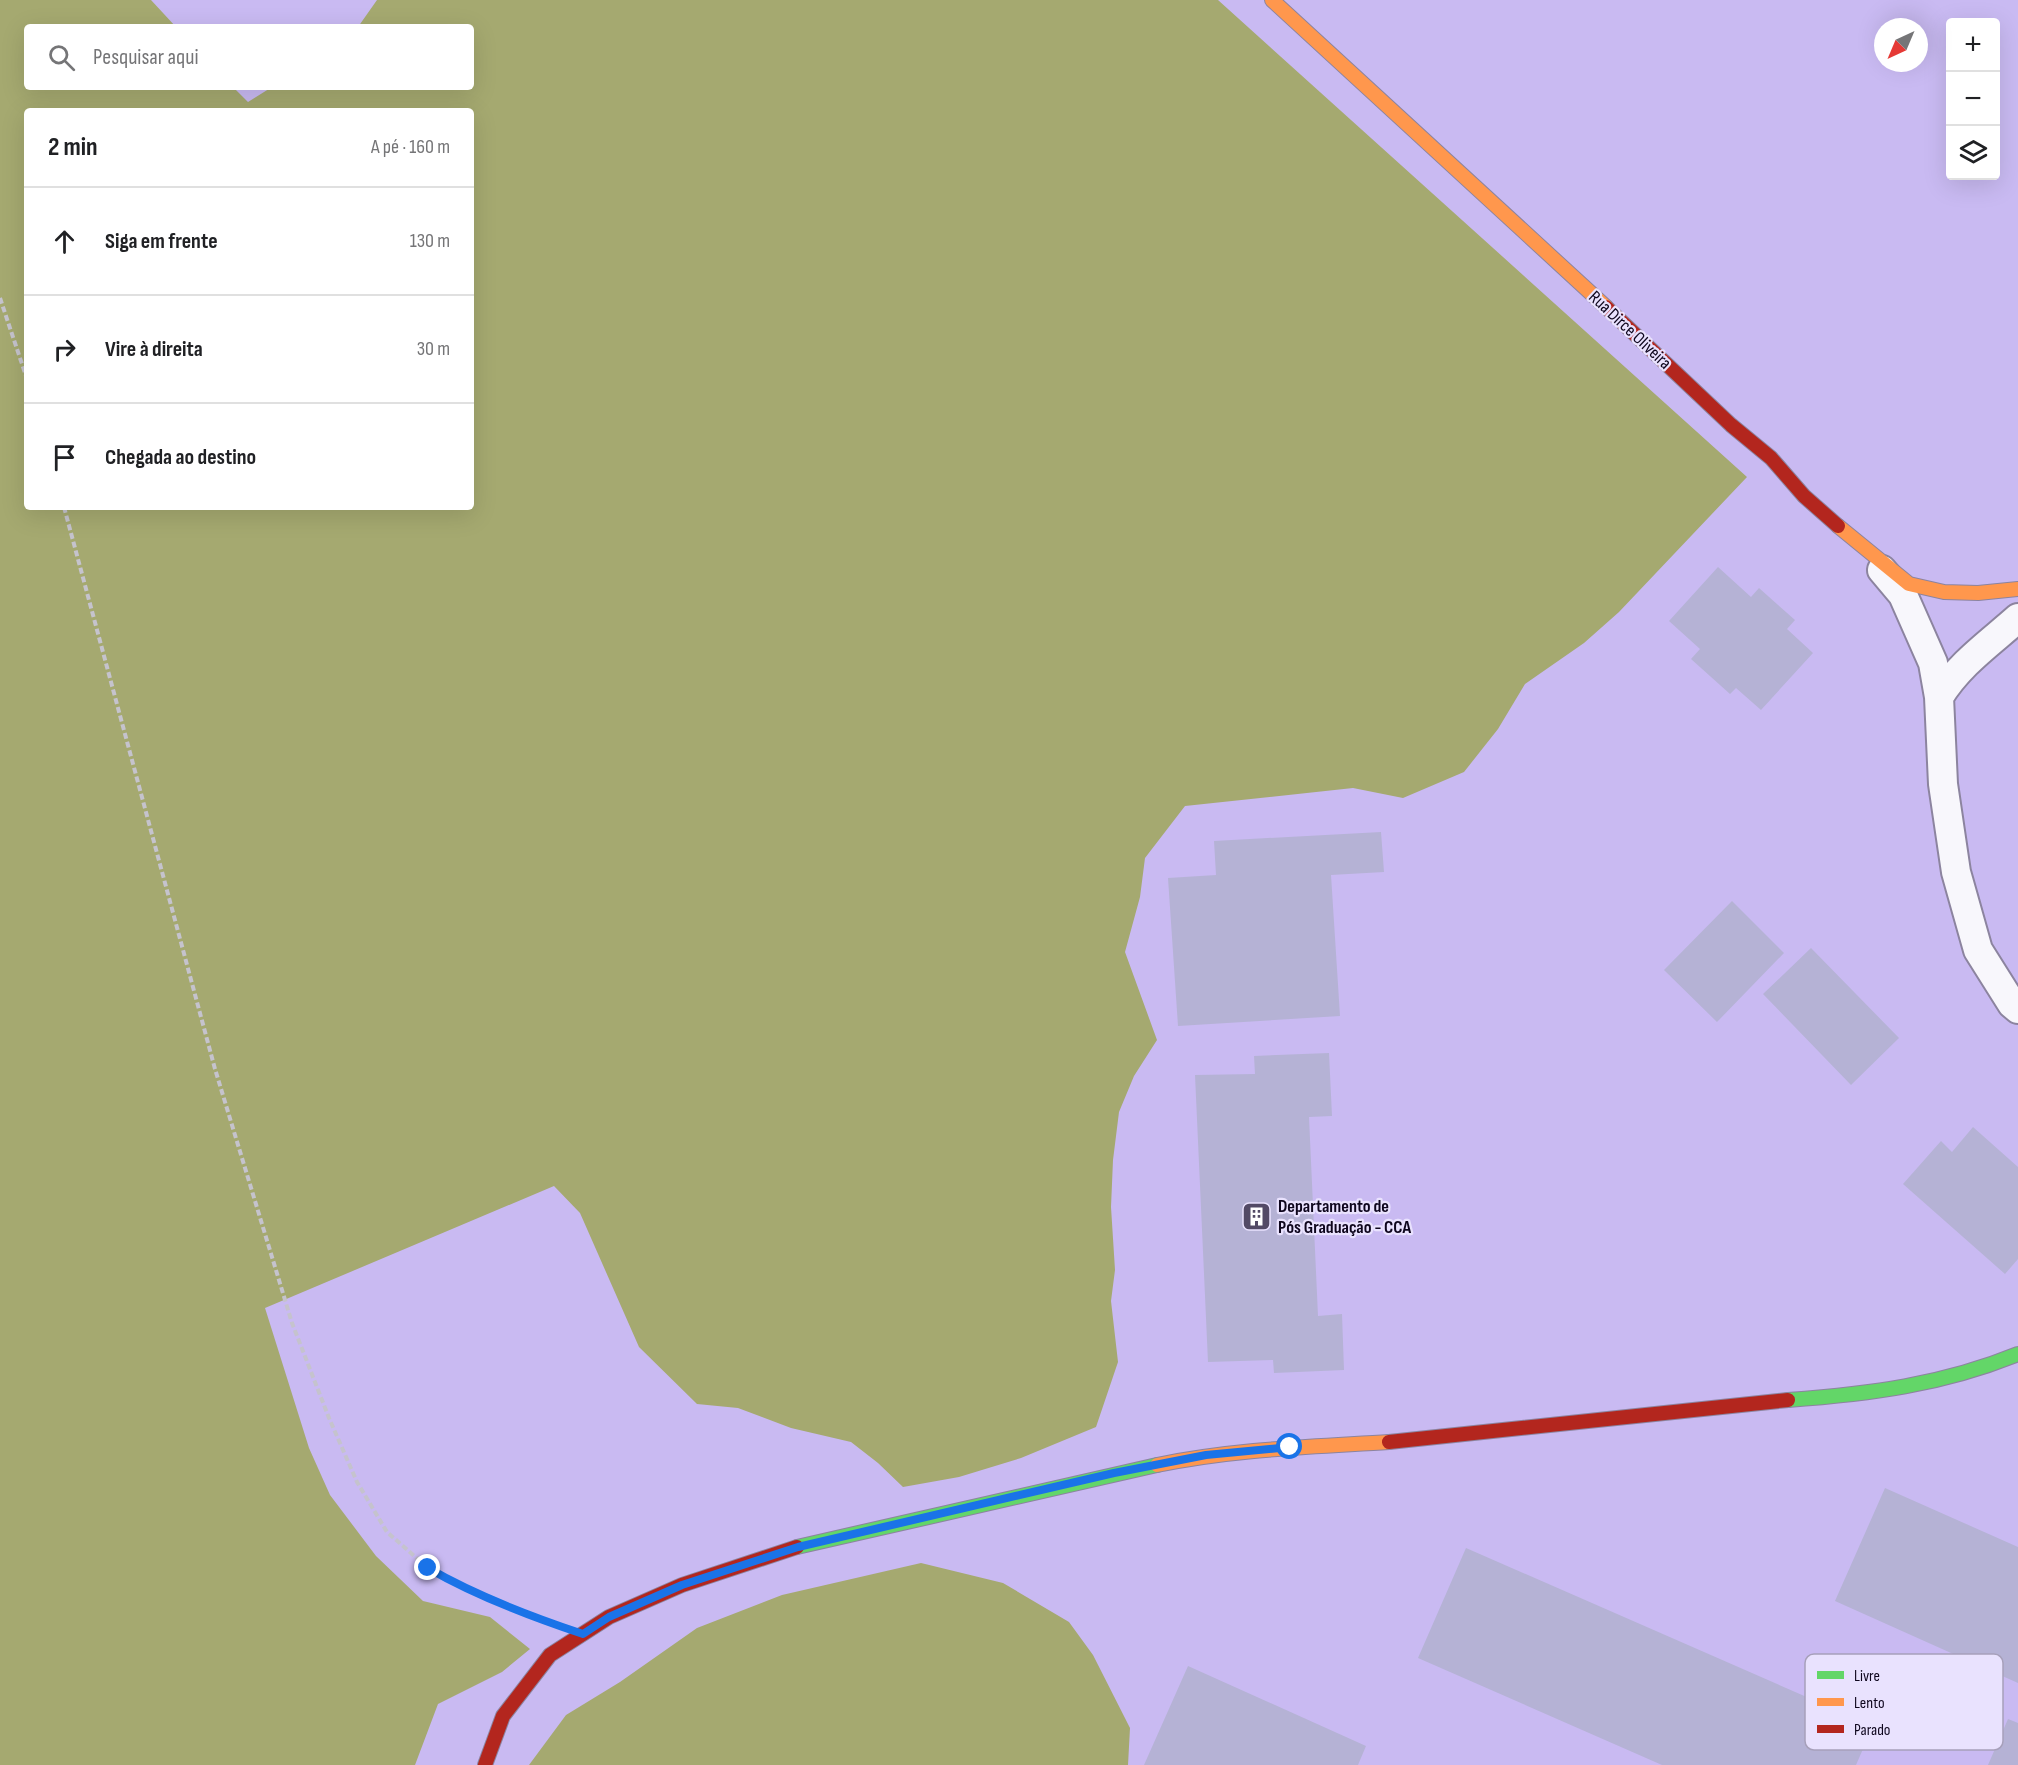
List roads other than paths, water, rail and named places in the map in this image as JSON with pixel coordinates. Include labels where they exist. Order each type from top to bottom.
[{"type":"street","name":"Rua Dirce Oliveira","points":[[1272,0],[1731,424],[1771,458],[1804,496],[1909,584],[1944,592],[1978,593],[2018,589]]},
{"type":"street","points":[[1861,545],[1903,595],[1934,663],[1939,697],[1943,784],[1956,872],[1978,950],[2012,1004],[2018,1009]]},
{"type":"street","points":[[1939,697],[1950,679],[1962,666],[2018,618]]},
{"type":"street","points":[[485,1765],[503,1716],[550,1655],[609,1617],[682,1585],[798,1547],[1114,1473],[1206,1455],[1290,1447],[1387,1442],[1847,1396],[1964,1374],[2018,1354]]},
{"type":"place","name":"Departamento de Pós Graduação - CCA","points":[[1257,1216]]}]
